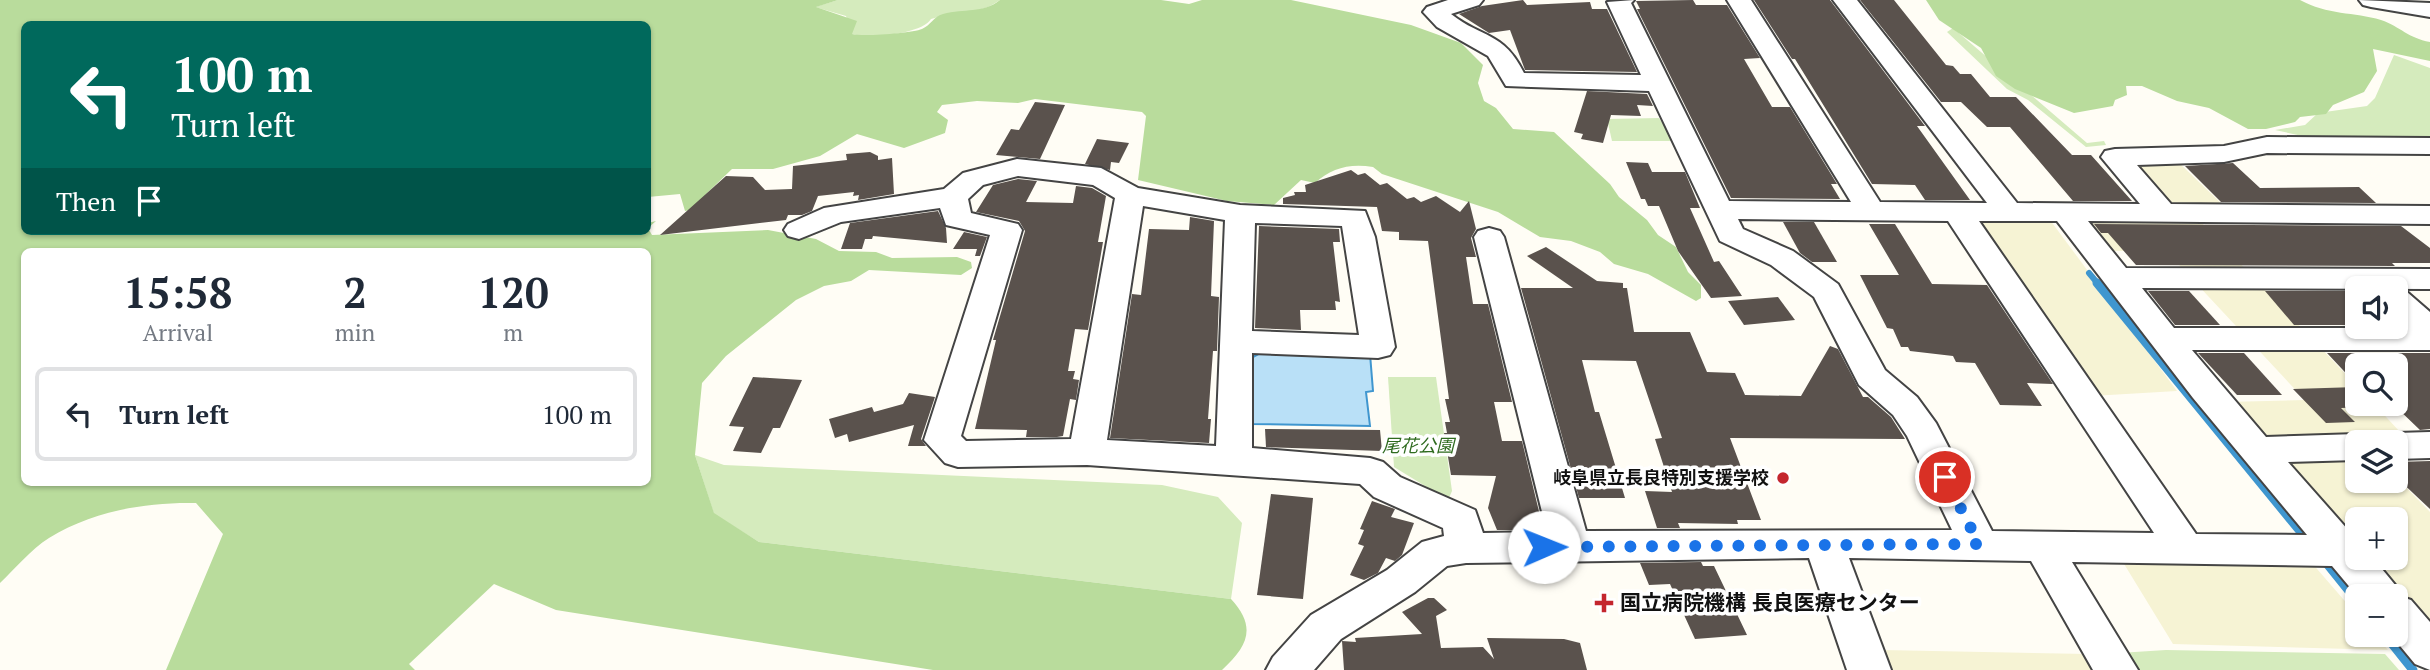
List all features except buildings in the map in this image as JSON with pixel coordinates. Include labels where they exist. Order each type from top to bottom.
[{"type":"street","points":[[1739,0],[1871,211]]},
{"type":"street","points":[[1845,0],[2008,211]]},
{"type":"street","points":[[2371,0],[2430,10]]},
{"type":"street","points":[[1618,1],[1731,235],[1782,258],[1827,290],[1871,377],[1905,407],[1923,432],[1979,544]]},
{"type":"street","points":[[1455,2],[1435,12],[1443,22],[1486,39],[1508,63],[1515,81],[1658,83]]},
{"type":"street","points":[[2163,213],[2115,157],[2224,154],[2267,145],[2430,146]]},
{"type":"street","points":[[799,230],[834,214],[953,197],[973,179],[1017,167],[1101,177],[1130,195],[1240,214],[1353,217],[1360,237],[1378,347],[1235,341]]},
{"type":"street","points":[[1087,452],[1130,195]]},
{"type":"street","points":[[953,197],[957,219],[1007,230],[942,440],[958,454],[1087,452],[1370,471],[1387,487],[1461,520],[1466,548]]},
{"type":"street","points":[[1718,210],[2008,211],[2426,218]]},
{"type":"street","points":[[1957,211],[2185,548]]},
{"type":"street","points":[[2066,212],[2164,339],[2255,450],[2322,551],[2365,584]]},
{"type":"street","points":[[1234,460],[1240,214]]},
{"type":"street","points":[[1489,237],[1570,546]]},
{"type":"street","points":[[2116,278],[2345,287]]},
{"type":"street","points":[[2408,284],[2430,279]]},
{"type":"street","points":[[2408,310],[2430,330]]},
{"type":"street","points":[[2164,339],[2430,339]]},
{"type":"street","points":[[2408,446],[2430,445]]},
{"type":"street","points":[[2255,450],[2345,447]]},
{"type":"street","points":[[1823,543],[1869,670]]},
{"type":"street","points":[[1288,670],[1326,627],[1401,581],[1436,553],[1466,548],[1823,543],[2322,551]]},
{"type":"street","points":[[2042,545],[2116,670]]},
{"type":"street","points":[[2408,626],[2430,652]]},
{"type":"shaded area","points":[[2128,160],[2176,160],[2223,205],[2173,206]]},
{"type":"shaded area","points":[[2198,219],[2345,373],[2345,416],[2385,416],[2398,430],[2345,430],[2345,435],[2262,439],[2225,402],[2305,400],[2166,251],[2108,251],[2086,220]]},
{"type":"shaded area","points":[[2050,220],[2177,391],[2092,396],[1975,221]]},
{"type":"shaded area","points":[[2345,458],[2345,493],[2408,493],[2408,489],[2430,512],[2430,630],[2408,605],[2408,584],[2390,584],[2378,570],[2408,570],[2408,507],[2345,507],[2345,533],[2281,461]]},
{"type":"shaded area","points":[[2121,559],[2311,562],[2345,601],[2345,647],[2385,647],[2388,650],[2173,644]]},
{"type":"shaded area","points":[[1882,650],[2088,654],[2097,670],[1889,670]]},
{"type":"green space","points":[[0,0],[838,0],[816,7],[857,21],[852,34],[866,35],[917,30],[943,14],[980,9],[1000,0],[1161,0],[1189,4],[1202,0],[1291,0],[1411,25],[1461,43],[1483,65],[1478,83],[1484,101],[1496,108],[1513,129],[1554,132],[1610,184],[1619,197],[1647,220],[1658,235],[1676,247],[1688,272],[1701,285],[1701,298],[1696,301],[1648,274],[1614,264],[1600,252],[1571,241],[1540,237],[1498,212],[1382,174],[1373,167],[1341,168],[1315,183],[1301,180],[1274,205],[1227,201],[1138,180],[1146,116],[1142,112],[1035,99],[1018,103],[977,101],[942,105],[937,112],[948,120],[945,133],[904,148],[857,134],[820,156],[773,169],[732,169],[705,195],[701,208],[685,211],[680,194],[651,197],[651,21],[21,21],[21,235],[652,235],[768,230],[816,239],[839,251],[876,252],[892,258],[957,257],[971,262],[972,268],[961,275],[869,270],[851,281],[824,286],[796,300],[726,356],[702,383],[695,455],[714,513],[759,542],[1231,599],[1244,619],[1246,636],[1238,653],[1222,670],[933,670],[556,610],[494,584],[409,664],[415,670],[166,670],[223,534],[196,503],[158,504],[101,515],[66,529],[30,553],[0,583]]},
{"type":"green space","points":[[838,0],[1000,0],[984,8],[931,19],[907,32],[870,36],[852,34],[846,16],[815,7]]},
{"type":"green space","points":[[1926,0],[2300,0],[2330,11],[2381,20],[2430,42],[2430,61],[2373,49],[2377,71],[2364,92],[2333,105],[2326,114],[2300,117],[2295,122],[2266,129],[2248,129],[2209,108],[2177,101],[2142,86],[2126,86],[2127,95],[2115,100],[2113,106],[2074,113],[2015,89],[1996,76],[1981,48],[1939,20]]},
{"type":"green space","points":[[1953,28],[2087,143],[2104,141],[2106,145],[2086,147],[2028,100],[2007,89],[1947,32]]},
{"type":"green space","points":[[2394,55],[2430,68],[2430,142],[2321,140],[2275,130],[2305,125],[2318,113],[2367,106],[2375,98]]},
{"type":"green space","points":[[1659,118],[1674,141],[1612,141],[1607,119]]},
{"type":"green space","name":"尾花公園","points":[[1388,377],[1436,377],[1452,491],[1448,500],[1394,467]]},
{"type":"green space","points":[[695,455],[724,465],[1162,485],[1218,497],[1242,523],[1231,599],[759,542],[714,514]]},
{"type":"green space","points":[[2166,650],[2385,654],[2399,670],[2129,670],[2119,653]]},
{"type":"water","points":[[1264,351],[1370,354],[1373,391],[1366,392],[1370,426],[1250,424],[1251,358]]},
{"type":"waterway","points":[[2089,273],[2099,285]]},
{"type":"waterway","points":[[2097,283],[2309,542]]},
{"type":"waterway","points":[[2324,560],[2345,586]]},
{"type":"waterway","points":[[2395,647],[2413,670]]},
{"type":"place","name":"岐阜県立長良特別支援学校","points":[[1783,478]]},
{"type":"place","name":"国立病院機構 長良医療センター","points":[[1604,603]]},
{"type":"route","points":[[1544,547],[1664,544],[1979,544],[1945,477]]}]
